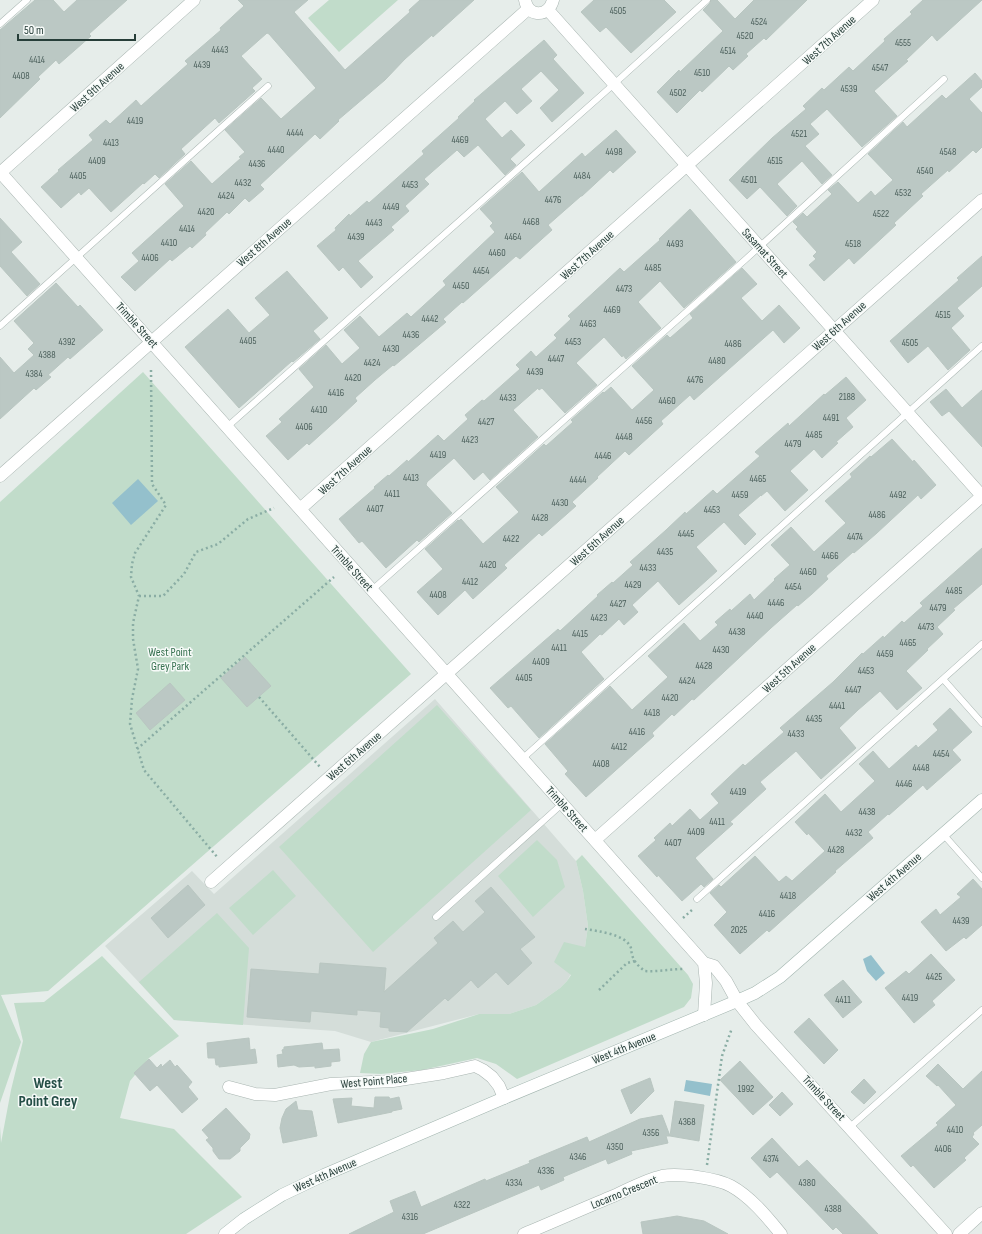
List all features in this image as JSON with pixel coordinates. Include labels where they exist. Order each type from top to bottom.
[{"type":"street","name":"West 9th Avenue","points":[[0,172],[194,0]]},
{"type":"street","name":"West 7th Avenue","points":[[300,509],[688,166],[873,0]]},
{"type":"street","points":[[527,4],[533,12],[538,14],[544,13],[551,5]]},
{"type":"street","name":"West 8th Avenue","points":[[0,476],[527,4]]},
{"type":"street","name":"Sasamat Street","points":[[551,5],[614,84],[982,496]]},
{"type":"street","name":"Trimble Street","points":[[0,172],[704,963],[714,966],[726,981],[737,1001],[756,1025],[946,1234]]},
{"type":"street","name":"West 6th Avenue","points":[[211,882],[982,200]]},
{"type":"street","name":"West 5th Avenue","points":[[595,840],[982,496]]},
{"type":"street","name":"West 4th Avenue","points":[[225,1234],[244,1219],[282,1195],[324,1175],[755,993],[780,977],[943,834],[981,803]]},
{"type":"street","points":[[704,963],[706,983],[704,1015]]},
{"type":"street","name":"West Point Place","points":[[229,1087],[255,1094],[275,1095],[331,1084],[393,1081],[444,1073],[475,1066],[492,1077],[499,1086],[504,1098]]},
{"type":"street","name":"Locarno Crescent","points":[[524,1234],[662,1176],[683,1175],[707,1179],[730,1186],[746,1197],[762,1212],[781,1234]]},
{"type":"street","points":[[959,1234],[982,1213]]},
{"type":"lane","points":[[0,24],[27,0]]},
{"type":"lane","points":[[227,427],[708,0]]},
{"type":"lane","points":[[372,590],[760,247],[944,79]]},
{"type":"lane","points":[[0,326],[268,86]]},
{"type":"lane","points":[[522,759],[982,346]]},
{"type":"lane","points":[[697,899],[982,644]]},
{"type":"lane","points":[[943,678],[982,723]]},
{"type":"lane","points":[[436,917],[562,804]]},
{"type":"lane","points":[[943,834],[982,878]]},
{"type":"lane","points":[[850,1127],[982,1010]]},
{"type":"path","points":[[151,370],[152,484],[166,505],[135,553],[132,564],[131,577],[139,596],[133,623],[133,639],[138,669],[132,699],[130,724],[144,770],[227,868]]},
{"type":"path","points":[[139,596],[166,596],[184,574],[196,552],[218,544],[248,519],[274,508]]},
{"type":"path","points":[[137,749],[334,577]]},
{"type":"path","points":[[259,697],[317,764]]},
{"type":"path","points":[[585,929],[611,934],[625,940],[631,947],[635,961],[645,971],[654,972],[683,969]]},
{"type":"path","points":[[599,990],[627,963],[635,961]]},
{"type":"path","points":[[707,1166],[722,1056],[732,1028]]},
{"type":"shaded area","points":[[435,699],[576,861],[583,891],[588,926],[585,947],[567,981],[560,988],[536,1005],[509,1014],[479,1014],[371,1042],[335,1031],[174,1020],[105,946],[192,871],[214,894]]},
{"type":"green space","points":[[329,0],[398,0],[339,52],[308,18]]},
{"type":"green space","name":"West Point Grey Park","points":[[143,372],[411,674],[48,991],[1,995],[21,1042],[0,1103],[0,502]]},
{"type":"green space","points":[[437,705],[531,810],[373,952],[279,847]]},
{"type":"green space","points":[[537,840],[557,860],[565,887],[533,917],[498,876]]},
{"type":"green space","points":[[582,855],[688,975],[693,984],[691,998],[684,1007],[517,1079],[496,1064],[477,1058],[422,1070],[381,1074],[360,1073],[364,1054],[371,1042],[433,1029],[479,1014],[509,1014],[536,1005],[560,988],[571,975],[554,962],[564,942],[585,947],[588,926],[583,891],[576,861]]},
{"type":"green space","points":[[273,870],[296,896],[253,935],[229,908]]},
{"type":"green space","points":[[217,913],[249,948],[243,1025],[174,1020],[139,982]]},
{"type":"green space","points":[[102,956],[179,1036],[149,1058],[130,1081],[120,1118],[174,1129],[242,1197],[186,1234],[0,1234],[0,1126],[1,1143],[11,1090],[23,1041],[14,1003],[44,1002]]},
{"type":"water","points":[[138,479],[158,501],[131,525],[112,503]]},
{"type":"water","points":[[871,955],[885,973],[876,981],[867,971],[863,959]]},
{"type":"water","points":[[686,1080],[712,1084],[710,1096],[684,1091]]},
{"type":"building","points":[[35,0],[53,0],[64,12],[77,0],[127,0],[89,34],[91,36],[59,64],[56,60],[38,77],[40,79],[0,118],[0,30]]},
{"type":"building","points":[[238,0],[308,0],[294,12],[345,70],[410,12],[409,10],[420,0],[474,0],[433,37],[432,35],[405,59],[385,80],[338,120],[339,121],[320,139],[315,134],[260,185],[264,189],[249,202],[245,198],[229,214],[227,212],[192,248],[190,246],[172,261],[170,259],[135,291],[121,277],[139,261],[132,253],[184,206],[165,184],[191,161],[212,184],[241,158],[239,157],[245,152],[225,130],[261,98],[281,119],[316,88],[269,34],[267,33],[241,56],[262,79],[252,88],[255,91],[219,123],[215,118],[181,149],[185,154],[159,178],[155,174],[111,212],[89,188],[81,195],[79,192],[61,208],[41,187],[59,171],[58,170],[93,140],[89,135],[106,120],[110,124],[136,100],[141,106],[188,64],[185,61],[221,30],[220,28],[244,6]]},
{"type":"building","points":[[594,0],[664,0],[676,12],[631,53],[606,27],[600,32],[581,12]]},
{"type":"building","points":[[711,0],[717,0],[735,19],[754,0],[807,0],[766,40],[764,38],[746,54],[748,56],[733,70],[729,66],[702,92],[700,90],[677,113],[657,92],[679,70],[680,72],[723,31],[703,10]]},
{"type":"building","points":[[923,0],[982,0],[937,41],[932,35],[906,60],[908,61],[874,91],[897,116],[862,147],[827,109],[810,124],[819,134],[805,146],[832,175],[822,184],[802,161],[777,184],[797,206],[787,216],[760,187],[747,199],[729,180],[772,138],[806,109],[803,106],[822,88],[824,90],[849,67],[853,71],[885,41],[884,39],[912,14],[910,12]]},
{"type":"building","points":[[544,40],[557,55],[553,59],[584,93],[552,122],[540,108],[559,90],[541,71],[521,89],[532,101],[517,114],[505,101],[485,119],[502,138],[511,130],[525,145],[510,159],[516,165],[505,175],[478,145],[464,157],[457,150],[424,179],[429,184],[405,206],[409,211],[391,227],[394,230],[358,261],[373,277],[361,288],[343,267],[339,271],[317,246],[336,230],[335,228],[349,214],[350,216],[367,201],[369,203],[424,154],[422,151],[459,118],[458,117],[475,101],[474,100]]},
{"type":"building","points":[[975,73],[982,81],[982,87],[969,99],[982,113],[982,147],[976,153],[973,150],[949,172],[948,170],[921,194],[923,196],[894,223],[896,225],[854,264],[849,258],[824,281],[809,265],[816,259],[813,256],[817,252],[796,229],[798,227],[793,222],[803,213],[807,217],[832,194],[828,190],[838,182],[858,203],[871,191],[875,196],[893,180],[868,154],[903,122],[907,127],[942,95],[946,99]]},
{"type":"building","points":[[616,130],[636,152],[613,173],[610,170],[548,225],[552,230],[520,259],[516,256],[463,303],[462,302],[443,319],[446,322],[375,380],[355,398],[357,401],[340,417],[309,445],[307,443],[288,460],[266,436],[282,422],[279,419],[314,387],[299,369],[326,345],[342,364],[360,348],[344,330],[360,316],[379,337],[407,313],[411,317],[446,285],[443,281],[495,232],[490,226],[493,223],[480,209],[522,172],[539,192],[582,153],[585,157]]},
{"type":"building","points":[[690,209],[736,262],[684,308],[660,281],[638,302],[661,328],[626,359],[623,355],[622,357],[604,337],[576,363],[597,385],[565,413],[542,388],[539,390],[538,388],[513,410],[538,437],[490,480],[483,472],[474,480],[454,458],[427,482],[426,485],[452,513],[419,542],[417,540],[386,568],[362,541],[359,543],[339,519],[388,475],[389,476],[407,460],[408,462],[438,435],[444,441],[468,419],[465,415],[482,400],[484,401],[520,369],[516,365],[531,351],[536,357],[557,338],[554,335],[571,319],[568,316],[620,268],[624,272],[660,240],[659,239]]},
{"type":"building","points":[[0,218],[22,242],[11,252],[40,284],[27,296],[0,266]]},
{"type":"building","points":[[982,256],[982,286],[957,308],[964,316],[951,328],[970,350],[948,370],[928,346],[908,363],[890,341],[959,280],[957,278]]},
{"type":"building","points":[[742,268],[757,284],[741,298],[762,321],[779,305],[800,328],[784,343],[773,330],[694,400],[690,395],[661,421],[663,424],[629,455],[625,451],[597,477],[598,478],[572,502],[576,506],[542,536],[539,533],[504,565],[507,568],[473,599],[465,590],[438,615],[417,592],[443,569],[425,549],[461,519],[483,544],[519,512],[496,487],[544,444],[546,446],[573,422],[571,420],[603,392],[604,393],[611,387],[632,410],[654,390],[632,366],[667,335],[670,338],[693,318],[690,314]]},
{"type":"building","points":[[287,271],[328,318],[313,331],[320,339],[293,362],[292,361],[239,408],[185,347],[228,309],[249,333],[270,315],[255,298]]},
{"type":"building","points":[[56,283],[78,307],[80,305],[103,330],[70,359],[68,357],[48,375],[51,377],[36,390],[34,388],[0,419],[0,357],[14,373],[34,355],[28,349],[34,343],[14,321]]},
{"type":"building","points":[[846,377],[866,400],[846,418],[853,427],[836,442],[838,443],[822,458],[814,449],[790,471],[808,490],[785,511],[767,491],[761,495],[738,515],[756,534],[745,545],[724,522],[696,547],[717,571],[679,605],[658,581],[632,605],[638,612],[624,625],[619,619],[602,635],[600,634],[581,652],[604,679],[539,738],[511,706],[508,708],[490,688],[558,629],[560,631],[598,596],[597,595],[633,565],[630,562],[685,512],[686,514],[713,490],[717,494],[760,456],[755,452],[788,423],[789,426],[824,394],[825,395]]},
{"type":"building","points":[[946,389],[962,408],[982,390],[982,447],[949,411],[942,416],[930,402]]},
{"type":"building","points":[[892,439],[913,462],[914,460],[936,485],[921,499],[918,495],[877,533],[826,576],[828,579],[812,594],[771,628],[694,700],[692,699],[674,716],[672,714],[652,733],[654,736],[586,797],[565,774],[568,771],[545,744],[610,686],[632,710],[668,677],[648,656],[684,623],[700,641],[718,625],[715,622],[730,609],[731,611],[750,594],[754,600],[790,565],[771,545],[791,527],[814,552],[846,523],[825,501],[852,477],[850,474]]},
{"type":"building","points":[[982,548],[982,584],[953,609],[955,610],[937,627],[943,634],[906,671],[922,688],[897,710],[880,691],[858,710],[839,728],[856,748],[821,779],[796,751],[760,782],[766,789],[730,822],[733,824],[695,858],[713,879],[704,887],[701,884],[682,901],[638,856],[656,840],[654,838],[670,823],[672,826],[690,809],[700,820],[719,803],[711,794],[743,764],[745,766],[784,732],[780,728],[833,682],[862,653],[863,654],[883,636],[884,638],[902,621],[904,623],[923,606],[920,603]]},
{"type":"building","points":[[245,657],[271,686],[247,707],[221,678]]},
{"type":"building","points":[[170,683],[185,700],[150,730],[136,713]]},
{"type":"building","points":[[950,708],[972,732],[952,750],[961,760],[927,790],[923,785],[889,815],[888,814],[868,832],[873,838],[769,932],[767,930],[740,954],[714,925],[727,912],[710,893],[719,885],[721,887],[755,856],[779,882],[786,876],[792,881],[825,851],[795,822],[825,794],[841,812],[875,781],[859,764],[873,751],[889,769],[916,745],[918,748],[938,730],[933,724]]},
{"type":"building","points":[[973,879],[982,889],[982,925],[966,939],[964,937],[946,951],[921,922],[936,909],[940,915],[961,897],[957,894]]},
{"type":"building","points":[[188,885],[205,905],[168,938],[151,918]]},
{"type":"building","points":[[491,887],[535,937],[520,949],[532,963],[508,985],[496,972],[478,988],[471,980],[448,1001],[445,998],[407,1032],[389,1031],[389,1028],[380,1027],[381,1012],[357,1010],[357,1015],[311,1011],[310,1022],[247,1017],[251,969],[319,974],[320,963],[386,968],[384,992],[438,943],[434,938],[453,921],[463,932],[485,912],[475,901]]},
{"type":"building","points":[[931,954],[955,980],[932,1001],[935,1005],[914,1023],[885,988],[906,971],[909,974]]},
{"type":"building","points":[[843,980],[862,1002],[843,1018],[824,995]]},
{"type":"building","points":[[809,1018],[838,1050],[824,1064],[794,1032]]},
{"type":"building","points":[[249,1038],[250,1050],[255,1049],[257,1063],[219,1067],[219,1065],[216,1065],[215,1058],[208,1058],[207,1043]]},
{"type":"building","points":[[322,1043],[323,1050],[339,1049],[340,1061],[331,1062],[331,1066],[315,1068],[315,1066],[299,1067],[294,1065],[278,1067],[277,1055],[283,1054],[282,1050],[284,1047]]},
{"type":"building","points":[[149,1059],[157,1068],[161,1064],[162,1067],[170,1060],[175,1067],[177,1065],[192,1082],[188,1087],[198,1099],[182,1113],[157,1085],[150,1091],[134,1073]]},
{"type":"building","points":[[740,1061],[773,1097],[753,1115],[720,1080]]},
{"type":"building","points":[[938,1064],[963,1089],[982,1071],[982,1125],[973,1133],[974,1134],[972,1137],[979,1144],[964,1158],[966,1160],[934,1188],[913,1165],[911,1167],[901,1156],[938,1125],[936,1123],[956,1105],[938,1085],[937,1086],[926,1076]]},
{"type":"building","points":[[650,1078],[654,1091],[631,1114],[621,1090]]},
{"type":"building","points":[[864,1079],[876,1092],[864,1104],[851,1092]]},
{"type":"building","points":[[782,1092],[793,1104],[780,1116],[769,1105]]},
{"type":"building","points":[[375,1097],[389,1097],[390,1099],[399,1097],[402,1109],[338,1123],[333,1099],[352,1098],[351,1106],[374,1108]]},
{"type":"building","points":[[296,1101],[298,1110],[312,1111],[317,1136],[283,1143],[280,1128],[282,1118],[286,1109]]},
{"type":"building","points":[[675,1101],[704,1105],[699,1141],[670,1136]]},
{"type":"building","points":[[226,1108],[250,1134],[249,1139],[240,1148],[240,1151],[230,1159],[219,1159],[213,1151],[213,1148],[206,1140],[209,1138],[202,1130]]},
{"type":"building","points":[[662,1115],[670,1136],[666,1136],[668,1143],[631,1151],[632,1154],[608,1164],[606,1159],[563,1177],[564,1180],[541,1190],[539,1185],[423,1234],[349,1234],[394,1212],[390,1201],[415,1191],[421,1207],[485,1179],[486,1181],[530,1163],[529,1161],[587,1137],[589,1142],[640,1119]]},
{"type":"building","points":[[772,1138],[799,1167],[807,1160],[878,1234],[843,1234],[836,1227],[833,1230],[777,1172],[770,1178],[751,1158]]},
{"type":"building","points":[[677,1216],[704,1221],[728,1234],[643,1234],[641,1222]]},
{"type":"district","name":"West Point Grey","points":[[48,1091]]}]
